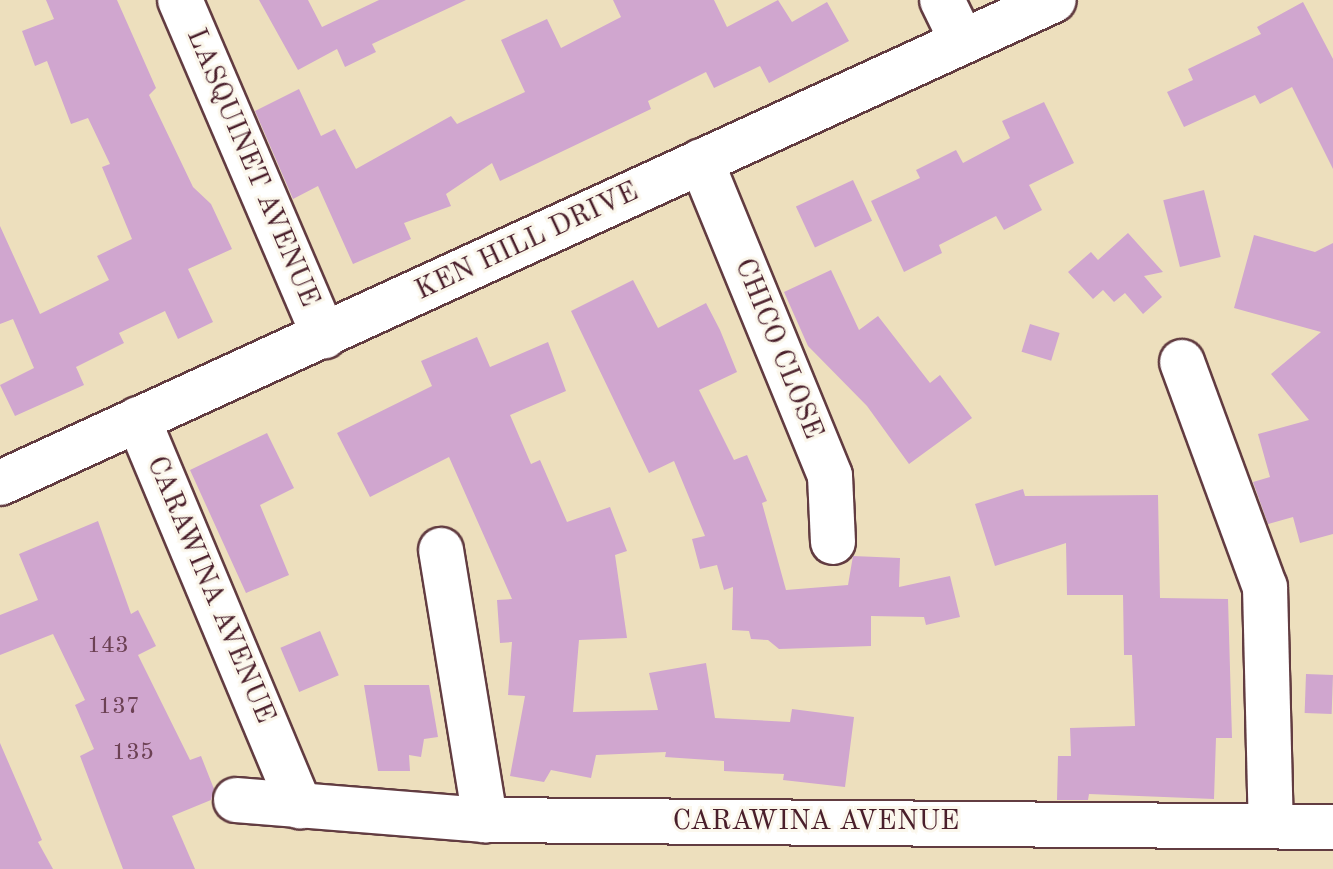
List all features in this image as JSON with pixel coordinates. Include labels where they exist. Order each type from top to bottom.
[{"type":"street","name":"LASQUINET AVENUE","points":[[180,0],[324,336]]},
{"type":"street","points":[[942,0],[962,41]]},
{"type":"street","name":"KEN HILL DRIVE","points":[[0,483],[1054,0]]},
{"type":"street","name":"CHICO CLOSE","points":[[701,161],[830,476],[833,542]]},
{"type":"street","points":[[1182,362],[1265,587],[1271,825]]},
{"type":"street","name":"CARAWINA AVENUE","points":[[138,419],[300,806]]},
{"type":"street","points":[[441,550],[485,820]]},
{"type":"street","name":"CARAWINA AVENUE","points":[[236,800],[485,820],[1333,827]]},
{"type":"building","points":[[46,0],[117,0],[156,88],[149,95],[193,187],[211,204],[232,249],[188,269],[213,322],[178,339],[165,311],[119,333],[124,343],[76,367],[84,385],[15,416],[0,385],[34,368],[13,319],[0,324],[0,226],[40,314],[109,280],[97,256],[132,239],[102,167],[110,164],[88,118],[71,124],[47,61],[35,66],[22,31],[54,19]]},
{"type":"building","points":[[259,0],[308,0],[322,27],[379,0],[466,0],[372,44],[376,52],[345,67],[337,49],[298,70]]},
{"type":"building","points":[[613,0],[714,0],[727,27],[778,0],[792,22],[827,2],[849,41],[769,83],[760,66],[714,88],[706,72],[648,101],[651,109],[500,181],[492,163],[446,194],[451,206],[404,223],[411,239],[353,264],[318,186],[293,199],[255,111],[299,89],[321,136],[335,129],[356,169],[451,116],[457,124],[525,92],[501,40],[547,19],[561,48],[621,17]]},
{"type":"building","points":[[1303,2],[1333,59],[1333,169],[1292,87],[1260,104],[1255,95],[1184,127],[1167,92],[1193,80],[1188,69],[1261,34],[1257,27]]},
{"type":"building","points":[[1044,102],[1074,163],[1029,185],[1042,210],[1004,230],[996,216],[939,245],[942,253],[904,272],[871,201],[920,178],[916,170],[956,150],[963,163],[1010,138],[1002,121]]},
{"type":"building","points":[[853,180],[872,221],[815,247],[796,207]]},
{"type":"building","points":[[1204,190],[1221,257],[1180,267],[1163,200]]},
{"type":"building","points":[[1128,233],[1163,272],[1144,276],[1162,297],[1143,314],[1125,293],[1114,302],[1103,290],[1093,299],[1068,272],[1091,252],[1098,260]]},
{"type":"building","points":[[1254,235],[1315,252],[1333,243],[1333,534],[1300,543],[1293,517],[1268,524],[1253,482],[1270,477],[1258,434],[1309,420],[1271,374],[1321,332],[1234,308]]},
{"type":"building","points":[[831,270],[859,330],[878,316],[930,383],[940,375],[972,418],[909,464],[867,406],[808,346],[784,292]]},
{"type":"building","points":[[633,280],[658,328],[706,303],[720,330],[737,372],[699,390],[734,460],[747,455],[767,501],[762,503],[786,590],[848,585],[853,556],[900,558],[899,587],[950,576],[960,617],[926,625],[924,617],[871,616],[871,646],[779,649],[768,640],[751,639],[749,631],[732,630],[733,587],[724,590],[717,565],[700,569],[692,539],[705,536],[674,461],[649,473],[571,311]]},
{"type":"building","points":[[1030,324],[1060,333],[1051,361],[1022,352]]},
{"type":"building","points":[[477,337],[490,367],[548,342],[566,391],[510,415],[531,464],[540,460],[567,522],[610,507],[627,551],[615,555],[627,638],[579,640],[573,712],[658,710],[649,673],[706,663],[715,718],[790,722],[792,709],[854,717],[845,787],[783,780],[784,774],[724,771],[724,761],[665,757],[666,752],[596,755],[591,778],[551,770],[544,782],[510,776],[525,696],[508,695],[512,642],[500,643],[497,600],[512,599],[449,457],[370,497],[337,433],[432,386],[421,361]]},
{"type":"building","points":[[267,433],[294,488],[260,505],[289,575],[246,593],[190,470]]},
{"type":"building","points":[[1023,489],[1025,496],[1158,495],[1160,598],[1228,599],[1232,738],[1216,738],[1214,799],[1089,794],[1088,800],[1057,800],[1058,756],[1071,756],[1070,728],[1135,726],[1132,655],[1124,655],[1123,595],[1067,595],[1066,543],[995,566],[975,504]]},
{"type":"building","points":[[98,521],[131,614],[138,610],[156,646],[138,655],[190,760],[201,756],[214,789],[211,800],[172,816],[195,869],[123,869],[80,756],[94,749],[75,705],[85,700],[53,634],[0,655],[0,615],[38,600],[19,554]]},
{"type":"building","points":[[320,631],[339,675],[299,692],[280,648]]},
{"type":"building","points":[[1306,674],[1333,675],[1332,714],[1305,713]]},
{"type":"building","points":[[364,685],[429,685],[438,737],[424,739],[421,757],[409,755],[410,771],[378,771]]},
{"type":"building","points":[[0,743],[42,840],[38,842],[53,869],[0,869]]}]
